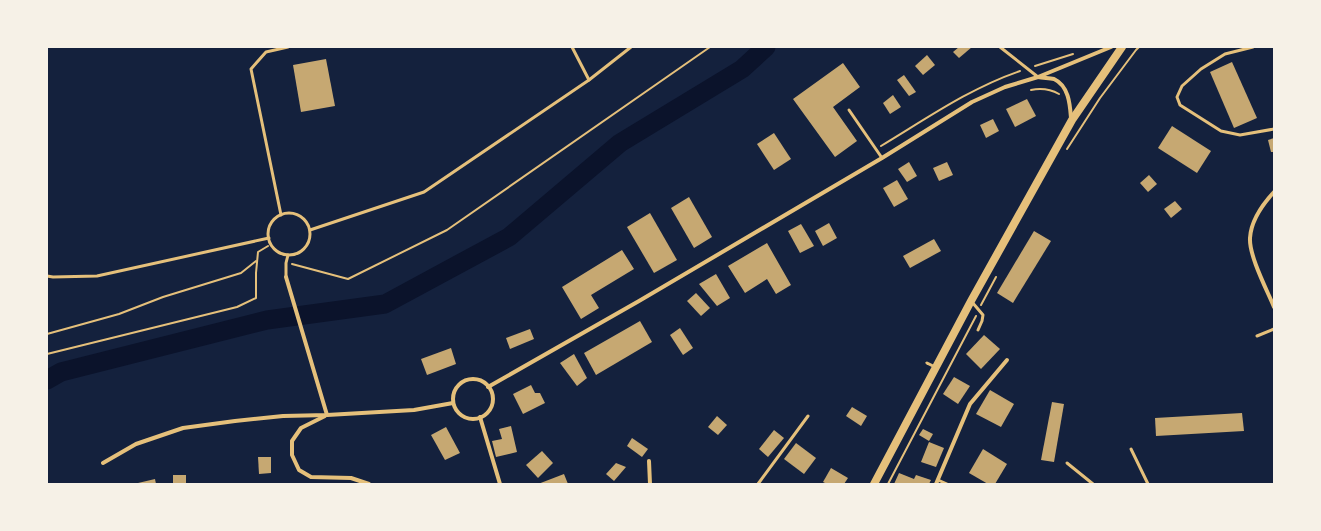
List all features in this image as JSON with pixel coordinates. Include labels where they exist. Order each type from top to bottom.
[{"type":"main road","points":[[874,484],[971,301],[1072,120],[1122,47]]},
{"type":"street","points":[[488,387],[639,301],[882,158],[972,102],[1005,87],[1038,77],[1111,47]]},
{"type":"street","points":[[1038,77],[1054,80],[1063,87],[1070,101],[1072,120]]},
{"type":"street","points":[[1274,192],[1262,206],[1254,220],[1250,238],[1252,254],[1274,307]]},
{"type":"street","points":[[286,277],[327,415]]},
{"type":"street","points":[[937,482],[970,404],[1007,360]]},
{"type":"street","points":[[471,379],[478,380],[488,387],[492,398],[491,404],[485,414],[480,417],[468,418],[458,413],[453,403],[453,396],[455,390],[465,381],[471,379]]},
{"type":"street","points":[[103,462],[136,444],[183,428],[276,416],[327,415],[414,410],[453,403]]},
{"type":"street","points":[[327,415],[301,428],[292,441],[292,455],[299,470],[311,477],[351,478],[369,484]]},
{"type":"street","points":[[480,417],[500,484]]},
{"type":"street","points":[[649,461],[650,484]]},
{"type":"lane","points":[[281,215],[251,69],[266,52],[288,47]]},
{"type":"lane","points":[[572,47],[589,80]]},
{"type":"lane","points":[[310,230],[424,192],[589,80],[631,47]]},
{"type":"lane","points":[[1000,47],[1038,77]]},
{"type":"lane","points":[[1253,47],[1225,54],[1201,69],[1182,86],[1177,97],[1180,106],[1222,131],[1240,135],[1274,129]]},
{"type":"lane","points":[[849,110],[882,158]]},
{"type":"lane","points":[[287,213],[304,219],[310,230],[308,243],[305,248],[294,254],[288,255],[281,254],[275,250],[271,244],[268,231],[275,218],[287,213]]},
{"type":"lane","points":[[47,276],[97,276],[269,238]]},
{"type":"lane","points":[[286,277],[286,263],[288,255]]},
{"type":"lane","points":[[971,301],[983,315],[978,330]]},
{"type":"lane","points":[[1257,336],[1274,329]]},
{"type":"lane","points":[[927,363],[936,368]]},
{"type":"lane","points":[[758,484],[808,416]]},
{"type":"lane","points":[[1131,449],[1148,484]]},
{"type":"lane","points":[[1067,463],[1093,484]]},
{"type":"lane","points":[[937,482],[947,484]]},
{"type":"path","points":[[286,263],[348,279],[447,230],[710,47]]},
{"type":"path","points":[[1066,152],[1100,98],[1139,47]]},
{"type":"path","points":[[47,354],[237,308],[256,298],[258,252],[271,244]]},
{"type":"path","points":[[47,334],[119,314],[163,297],[241,273],[257,260]]},
{"type":"path","points":[[888,484],[997,276]]},
{"type":"building","points":[[959,47],[972,47],[959,58],[953,52]]},
{"type":"building","points":[[927,55],[935,65],[923,75],[915,66]]},
{"type":"building","points":[[326,59],[335,106],[301,112],[293,65]]},
{"type":"building","points":[[1232,62],[1257,118],[1234,128],[1210,72]]},
{"type":"building","points":[[843,63],[860,87],[833,107],[857,141],[835,157],[793,99]]},
{"type":"building","points":[[904,75],[916,92],[909,96],[897,80]]},
{"type":"building","points":[[893,95],[901,107],[890,114],[883,103]]},
{"type":"building","points":[[1027,99],[1036,116],[1015,127],[1006,109]]},
{"type":"building","points":[[993,119],[999,131],[986,138],[980,125]]},
{"type":"building","points":[[1172,126],[1211,151],[1197,173],[1158,148]]},
{"type":"building","points":[[774,133],[791,159],[774,170],[757,144]]},
{"type":"building","points":[[1274,138],[1274,152],[1271,152],[1268,140]]},
{"type":"building","points":[[909,162],[917,176],[907,182],[898,169]]},
{"type":"building","points":[[947,162],[953,175],[939,181],[933,168]]},
{"type":"building","points":[[1149,175],[1157,184],[1148,192],[1140,183]]},
{"type":"building","points":[[897,180],[908,199],[894,207],[883,188]]},
{"type":"building","points":[[689,197],[712,237],[694,248],[671,208]]},
{"type":"building","points":[[1175,201],[1182,209],[1171,218],[1164,209]]},
{"type":"building","points":[[650,213],[677,260],[654,273],[627,227]]},
{"type":"building","points":[[829,223],[837,238],[823,246],[815,231]]},
{"type":"building","points":[[801,224],[814,246],[800,253],[788,231]]},
{"type":"building","points":[[1034,231],[1051,241],[1013,303],[997,293]]},
{"type":"building","points":[[934,239],[941,251],[910,268],[903,256]]},
{"type":"building","points":[[767,243],[791,285],[776,294],[767,279],[745,293],[728,266]]},
{"type":"building","points":[[622,250],[634,269],[591,295],[599,308],[581,319],[562,287]]},
{"type":"building","points":[[716,274],[730,298],[717,306],[699,284]]},
{"type":"building","points":[[696,293],[710,308],[701,316],[687,301]]},
{"type":"building","points":[[640,321],[652,342],[596,375],[584,353]]},
{"type":"building","points":[[680,328],[693,348],[683,355],[670,335]]},
{"type":"building","points":[[530,329],[534,339],[510,349],[506,338]]},
{"type":"building","points":[[984,335],[1000,349],[981,369],[966,354]]},
{"type":"building","points":[[451,348],[456,364],[427,375],[421,359]]},
{"type":"building","points":[[574,354],[587,378],[577,386],[560,363]]},
{"type":"building","points":[[954,377],[970,386],[958,404],[943,394]]},
{"type":"building","points":[[531,385],[535,393],[540,393],[545,403],[523,414],[513,394]]},
{"type":"building","points":[[990,390],[1014,404],[1001,427],[976,414]]},
{"type":"building","points":[[1052,402],[1064,404],[1054,462],[1041,460]]},
{"type":"building","points":[[852,407],[867,416],[861,426],[846,416]]},
{"type":"building","points":[[1242,413],[1244,431],[1156,436],[1155,418]]},
{"type":"building","points":[[717,416],[727,425],[718,435],[708,427]]},
{"type":"building","points":[[511,426],[517,452],[496,457],[492,441],[502,439],[499,429]]},
{"type":"building","points":[[446,427],[460,453],[445,460],[431,435]]},
{"type":"building","points":[[923,429],[933,434],[929,441],[919,435]]},
{"type":"building","points":[[774,430],[784,438],[768,457],[759,449]]},
{"type":"building","points":[[632,438],[648,449],[642,457],[627,446]]},
{"type":"building","points":[[929,442],[944,448],[936,467],[921,462]]},
{"type":"building","points":[[796,443],[816,458],[804,474],[784,459]]},
{"type":"building","points":[[983,449],[1007,464],[995,484],[988,484],[969,473]]},
{"type":"building","points":[[542,451],[553,463],[538,478],[526,465]]},
{"type":"building","points":[[258,457],[271,457],[271,473],[259,474]]},
{"type":"building","points":[[616,463],[626,467],[614,481],[606,474]]},
{"type":"building","points":[[831,468],[848,478],[844,484],[827,484],[823,482]]},
{"type":"building","points":[[899,473],[914,479],[916,475],[931,480],[929,484],[894,484]]},
{"type":"building","points":[[564,474],[568,484],[538,484]]},
{"type":"building","points":[[173,475],[186,475],[186,484],[173,484]]},
{"type":"building","points":[[155,479],[156,484],[138,484],[138,483]]},
{"type":"waterway","points":[[47,380],[61,372],[267,320],[385,304],[509,237],[620,143],[742,69],[766,47]]}]
